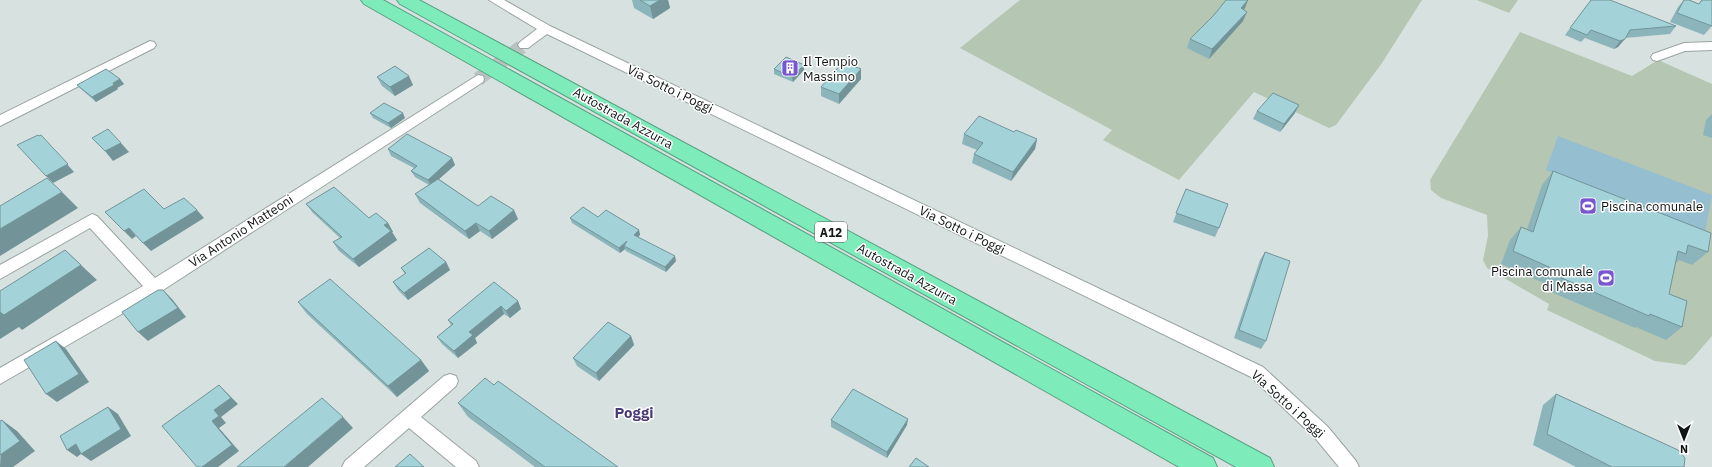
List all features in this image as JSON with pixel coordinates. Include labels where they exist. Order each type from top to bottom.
[{"type":"highway","name":"Autostrada Azzurra","points":[[370,0],[1204,467]]},
{"type":"highway","name":"Autostrada Azzurra","points":[[406,0],[1258,465]]},
{"type":"street","name":"Via Sotto i Poggi","points":[[495,0],[546,29],[1257,372],[1322,433],[1350,467]]},
{"type":"street","points":[[524,45],[546,29]]},
{"type":"street","points":[[0,121],[150,45]]},
{"type":"street","points":[[1657,57],[1684,47],[1712,46]]},
{"type":"street","name":"Via Antonio Matteoni","points":[[0,377],[154,287],[478,79]]},
{"type":"street","points":[[0,273],[92,220],[154,287]]},
{"type":"street","points":[[351,467],[450,381]]},
{"type":"street","points":[[408,417],[470,467]]},
{"type":"green space","points":[[1020,0],[1422,0],[1382,63],[1336,125],[1329,128],[1254,92],[1179,180],[1103,140],[1112,130],[960,48]]},
{"type":"green space","points":[[1477,0],[1518,0],[1509,13]]},
{"type":"green space","name":"Piscina comunale","points":[[1520,32],[1632,76],[1658,60],[1712,84],[1712,336],[1685,365],[1655,361],[1547,310],[1549,304],[1487,268],[1483,260],[1488,236],[1487,215],[1441,198],[1431,190],[1430,180]]},
{"type":"water","points":[[1558,136],[1712,195],[1705,233],[1546,170]]},
{"type":"building","points":[[640,0],[660,0],[650,6]]},
{"type":"building","points":[[1226,0],[1248,0],[1241,8],[1247,12],[1212,49],[1190,39],[1214,15]]},
{"type":"building","points":[[1591,0],[1610,0],[1676,26],[1630,30],[1625,39],[1620,41],[1591,30],[1587,35],[1570,28]]},
{"type":"building","points":[[1684,0],[1689,0],[1699,4],[1702,0],[1712,0],[1712,26],[1677,13]]},
{"type":"building","points":[[786,57],[804,65],[792,77],[774,69]]},
{"type":"building","points":[[843,62],[861,69],[839,94],[821,87]]},
{"type":"building","points":[[395,66],[409,76],[390,87],[377,77]]},
{"type":"building","points":[[106,69],[120,79],[113,83],[114,85],[92,97],[77,85]]},
{"type":"building","points":[[1273,93],[1299,105],[1284,124],[1257,111]]},
{"type":"building","points":[[384,103],[403,113],[388,123],[370,113]]},
{"type":"building","points":[[979,116],[1014,132],[1016,130],[1037,139],[1013,172],[974,154],[983,143],[964,134]]},
{"type":"building","points":[[108,129],[121,143],[105,151],[92,138]]},
{"type":"building","points":[[407,134],[452,158],[428,180],[411,171],[417,166],[388,149]]},
{"type":"building","points":[[41,135],[68,164],[46,176],[17,145]]},
{"type":"building","points":[[1553,171],[1711,233],[1708,252],[1688,245],[1686,254],[1678,251],[1669,294],[1687,301],[1682,327],[1650,314],[1649,316],[1557,276],[1558,271],[1513,251],[1521,227],[1533,232]]},
{"type":"building","points":[[47,178],[62,192],[0,229],[0,206]]},
{"type":"building","points":[[438,179],[478,206],[491,196],[514,210],[489,231],[476,223],[465,231],[415,194]]},
{"type":"building","points":[[334,187],[369,218],[376,213],[388,223],[384,225],[391,231],[353,259],[333,242],[342,237],[306,204]]},
{"type":"building","points":[[144,189],[164,209],[184,198],[197,210],[143,243],[129,228],[124,231],[105,212]]},
{"type":"building","points":[[1186,189],[1228,204],[1219,228],[1176,213]]},
{"type":"building","points":[[583,207],[598,217],[606,210],[639,230],[634,235],[675,256],[665,267],[624,246],[627,241],[619,248],[570,218]]},
{"type":"building","points":[[429,248],[446,262],[404,293],[393,282],[406,273],[401,268]]},
{"type":"building","points":[[65,250],[81,265],[4,315],[0,312],[0,291]]},
{"type":"building","points":[[1265,252],[1290,261],[1266,341],[1239,330]]},
{"type":"building","points":[[330,279],[421,360],[388,386],[298,302]]},
{"type":"building","points":[[494,282],[518,301],[506,311],[501,306],[469,332],[473,335],[454,351],[437,337],[453,324],[448,320]]},
{"type":"building","points":[[158,290],[163,290],[178,308],[138,332],[122,312]]},
{"type":"building","points":[[608,322],[631,336],[596,373],[573,358]]},
{"type":"building","points":[[56,341],[79,374],[46,394],[24,360]]},
{"type":"building","points":[[485,378],[494,385],[498,381],[618,467],[545,467],[458,403]]},
{"type":"building","points":[[219,385],[231,398],[214,410],[219,416],[212,421],[232,445],[202,467],[197,467],[162,426]]},
{"type":"building","points":[[853,389],[908,419],[887,452],[831,420]]},
{"type":"building","points":[[1556,394],[1678,450],[1685,458],[1684,467],[1612,467],[1547,434]]},
{"type":"building","points":[[322,398],[343,417],[284,467],[237,467]]},
{"type":"building","points":[[108,407],[121,429],[81,454],[76,444],[67,450],[60,436]]},
{"type":"building","points":[[2,420],[20,441],[0,455],[0,421]]},
{"type":"building","points":[[410,454],[424,467],[395,467]]},
{"type":"building","points":[[916,458],[929,467],[909,467]]},
{"type":"tunnel","points":[[478,79],[524,45]]},
{"type":"place","name":"Il Tempio Massimo","points":[[790,68]]},
{"type":"place","name":"Piscina comunale","points":[[1588,206]]},
{"type":"place","name":"Piscina comunale di Massa","points":[[1606,278]]},
{"type":"district","name":"Poggi","points":[[634,412]]}]
